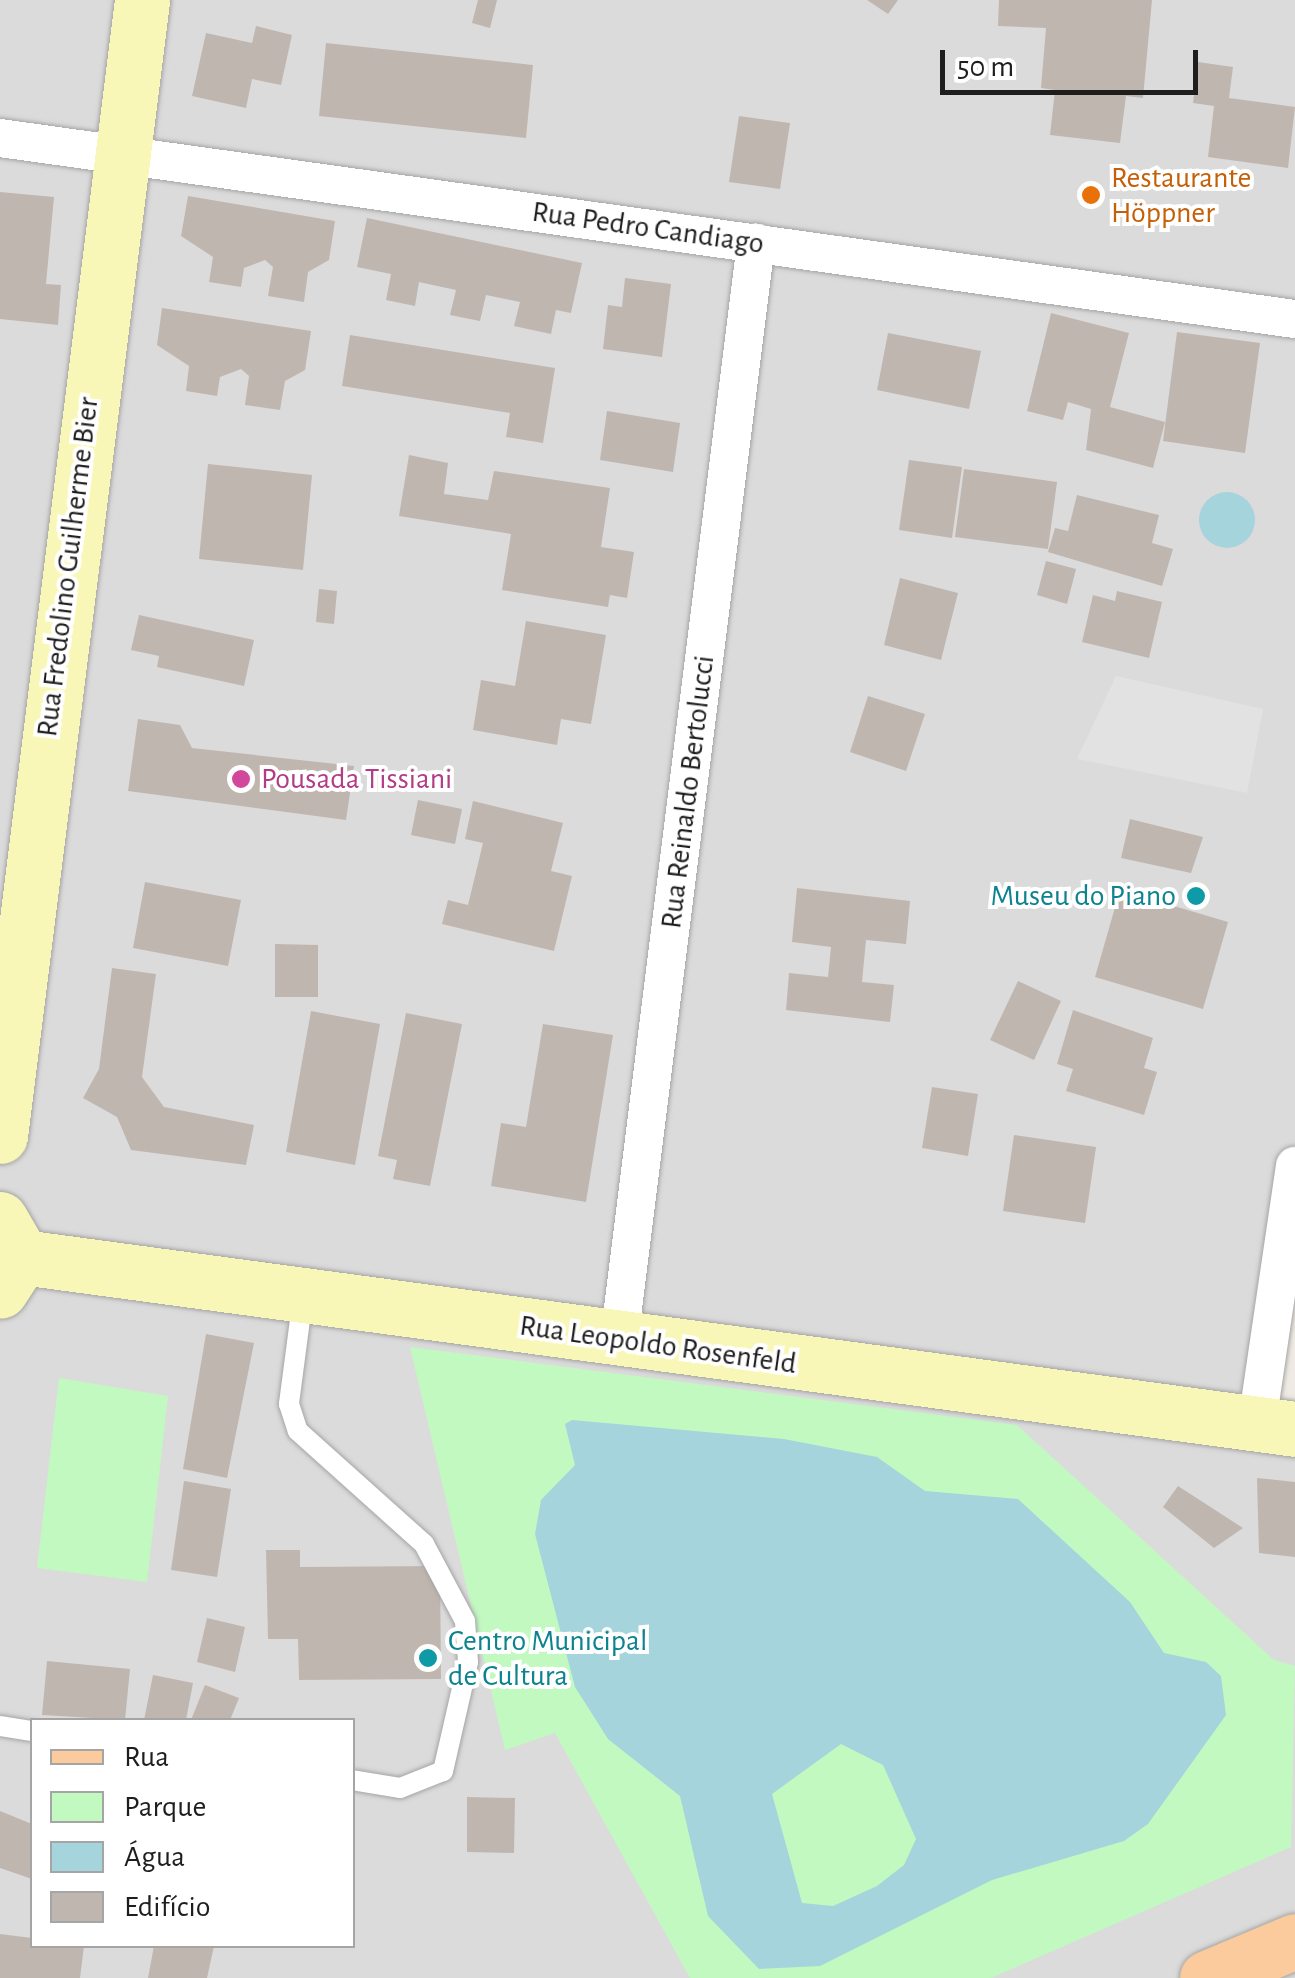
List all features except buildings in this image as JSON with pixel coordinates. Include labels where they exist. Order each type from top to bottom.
[{"type":"main road","points":[[1206,1978],[1295,1940]]},
{"type":"street","name":"Rua Fredolino Guilherme Bier","points":[[0,1136],[118,154],[142,0]]},
{"type":"street","name":"Rua Pedro Candiago","points":[[0,138],[1295,319]]},
{"type":"street","name":"Rua Reinaldo Bertolucci","points":[[620,1340],[756,243]]},
{"type":"street","points":[[1276,1426],[1295,1166]]},
{"type":"street","name":"Rua Leopoldo Rosenfeld","points":[[7,1256],[1276,1426]]},
{"type":"lane","points":[[302,1297],[289,1404],[298,1431],[424,1544],[465,1621],[468,1662],[443,1770],[400,1788],[355,1780]]},
{"type":"lane","points":[[0,1726],[30,1731]]},
{"type":"shaded area","points":[[0,0],[1295,0],[1295,1166],[1257,1422],[1295,1429],[1295,1978],[0,1978]]},
{"type":"shaded area","points":[[1116,676],[1263,709],[1247,793],[1077,759]]},
{"type":"green space","points":[[410,1347],[1017,1425],[1274,1660],[1295,1666],[1291,1847],[991,1978],[690,1978],[555,1733],[505,1750]]},
{"type":"green space","points":[[59,1378],[168,1396],[147,1582],[37,1568]]},
{"type":"water","points":[[1227,492],[1247,500],[1255,520],[1247,540],[1227,548],[1207,540],[1199,520],[1207,500]]},
{"type":"water","points":[[572,1420],[784,1439],[877,1457],[925,1491],[1018,1499],[1130,1602],[1164,1653],[1206,1662],[1221,1676],[1226,1715],[1148,1824],[1124,1841],[992,1880],[820,1966],[759,1969],[708,1916],[680,1796],[608,1739],[575,1687],[535,1534],[541,1500],[575,1465],[565,1424]],"holes":[[[841,1744],[883,1765],[916,1839],[904,1865],[877,1886],[833,1906],[802,1903],[772,1794]]]},
{"type":"place","name":"Restaurante Höppner","points":[[1091,195]]},
{"type":"place","name":"Pousada Tissiani","points":[[241,779]]},
{"type":"place","name":"Museu do Piano","points":[[1196,896]]},
{"type":"place","name":"Centro Municipal de Cultura","points":[[428,1658]]}]
